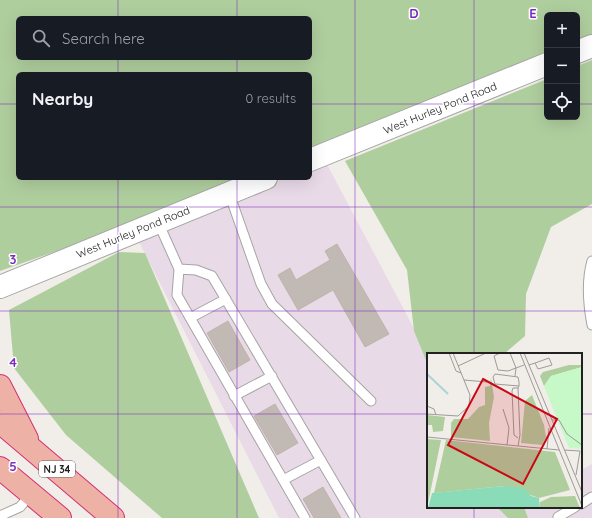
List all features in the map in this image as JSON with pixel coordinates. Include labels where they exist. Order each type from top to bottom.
[{"type":"highway","points":[[0,386],[32,448]]},
{"type":"highway","name":"NJ 34","points":[[0,422],[113,518]]},
{"type":"highway","points":[[0,468],[60,518]]},
{"type":"street","points":[[580,51],[592,46]]},
{"type":"street","name":"West Hurley Pond Road","points":[[312,159],[544,65]]},
{"type":"street","name":"West Hurley Pond Road","points":[[0,287],[261,180]]},
{"type":"lane","points":[[229,193],[261,284],[272,304],[371,401]]},
{"type":"lane","points":[[158,222],[179,269],[177,295],[305,518]]},
{"type":"lane","points":[[592,261],[588,288],[588,305],[592,325]]},
{"type":"lane","points":[[179,269],[196,270],[212,276],[355,518]]},
{"type":"lane","points":[[190,318],[226,299]]},
{"type":"lane","points":[[234,396],[272,376]]},
{"type":"lane","points":[[283,480],[321,460]]},
{"type":"lane","points":[[0,516],[20,507],[31,494]]},
{"type":"lane","points":[[582,503],[592,497]]},
{"type":"lane","points":[[558,517],[573,508]]},
{"type":"shaded area","points":[[321,153],[427,353],[427,508],[582,508],[582,469],[592,464],[592,518],[279,518],[134,232],[256,180],[312,180],[312,156]]},
{"type":"green space","points":[[0,0],[592,0],[592,35],[580,40],[580,12],[544,12],[544,55],[312,148],[312,72],[16,72],[16,180],[234,180],[65,248],[0,271]]},
{"type":"green space","points":[[592,60],[592,204],[551,227],[526,294],[525,336],[505,353],[427,353],[427,363],[414,331],[407,270],[345,161],[544,80],[544,120],[580,120],[580,65]]},
{"type":"green space","points":[[119,252],[145,253],[259,518],[162,518],[66,435],[14,368],[9,310]]},
{"type":"green space","points":[[498,508],[524,508],[528,518],[508,518]]},
{"type":"building","points":[[337,244],[389,334],[365,347],[333,290],[298,310],[278,275],[290,268],[296,280],[330,260],[325,251]]},
{"type":"building","points":[[228,321],[250,360],[229,372],[207,333]]},
{"type":"building","points":[[275,404],[298,443],[277,455],[254,416]]},
{"type":"building","points":[[323,487],[341,518],[314,518],[303,499]]}]
